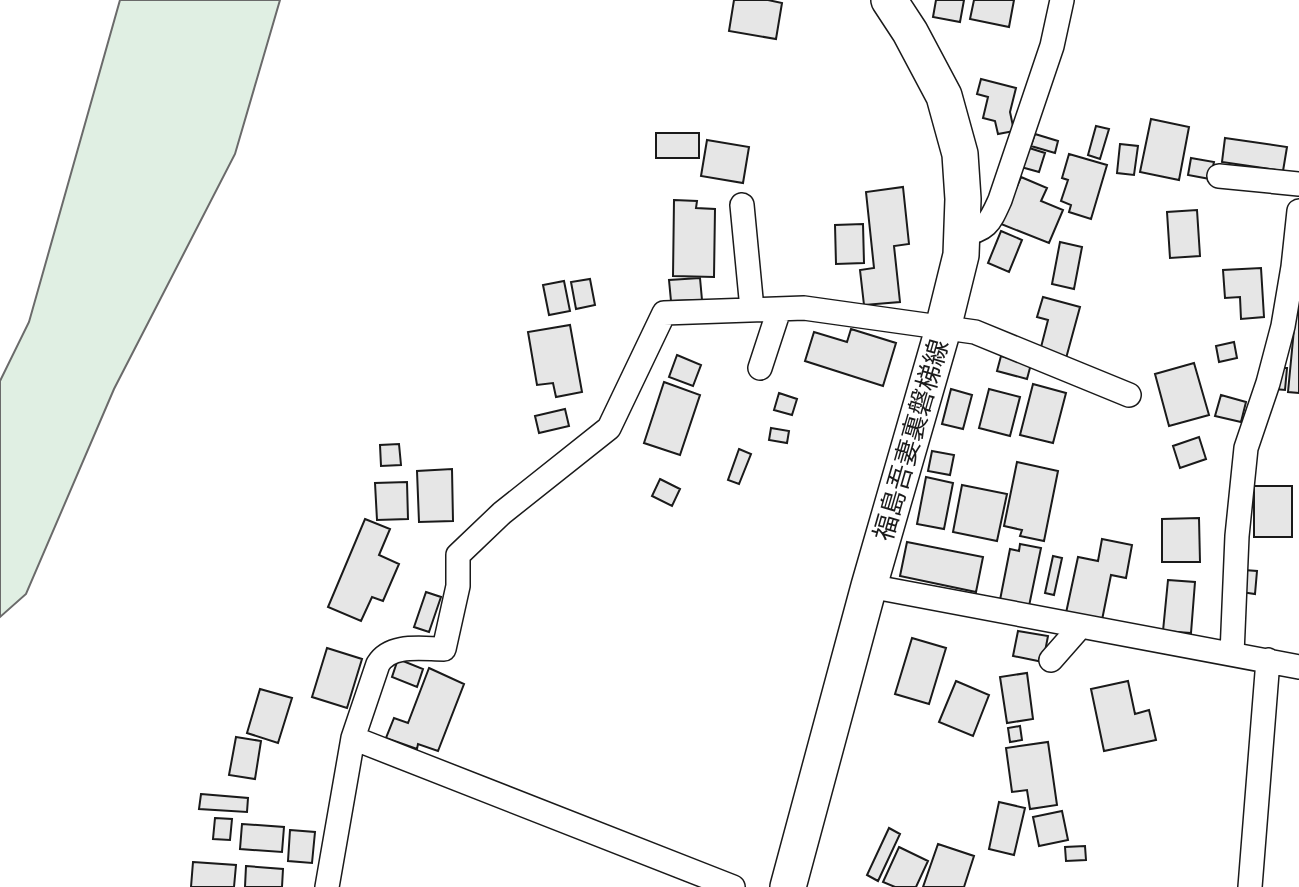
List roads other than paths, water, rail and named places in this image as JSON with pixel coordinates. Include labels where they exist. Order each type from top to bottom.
[{"type":"main road","name":"福島吾妻裏磐梯線","points":[[788,887],[961,255],[963,200],[960,154],[944,96],[910,32],[889,0]]},
{"type":"street","points":[[961,234],[985,227],[1000,200],[1052,46],[1062,0]]},
{"type":"street","points":[[1219,176],[1299,184]]},
{"type":"street","points":[[742,205],[752,309]]},
{"type":"street","points":[[1232,654],[1237,536],[1246,448],[1268,383],[1283,326],[1298,226]]},
{"type":"street","points":[[327,887],[353,738],[378,664],[384,655],[405,649],[444,649],[458,586],[458,555],[502,513],[609,428],[664,313],[804,308],[975,332],[1129,395]]},
{"type":"street","points":[[760,368],[779,310]]},
{"type":"street","points":[[869,586],[1299,667]]},
{"type":"street","points":[[1051,660],[1080,627]]},
{"type":"street","points":[[1250,887],[1268,660]]},
{"type":"street","points":[[353,738],[733,887]]}]
